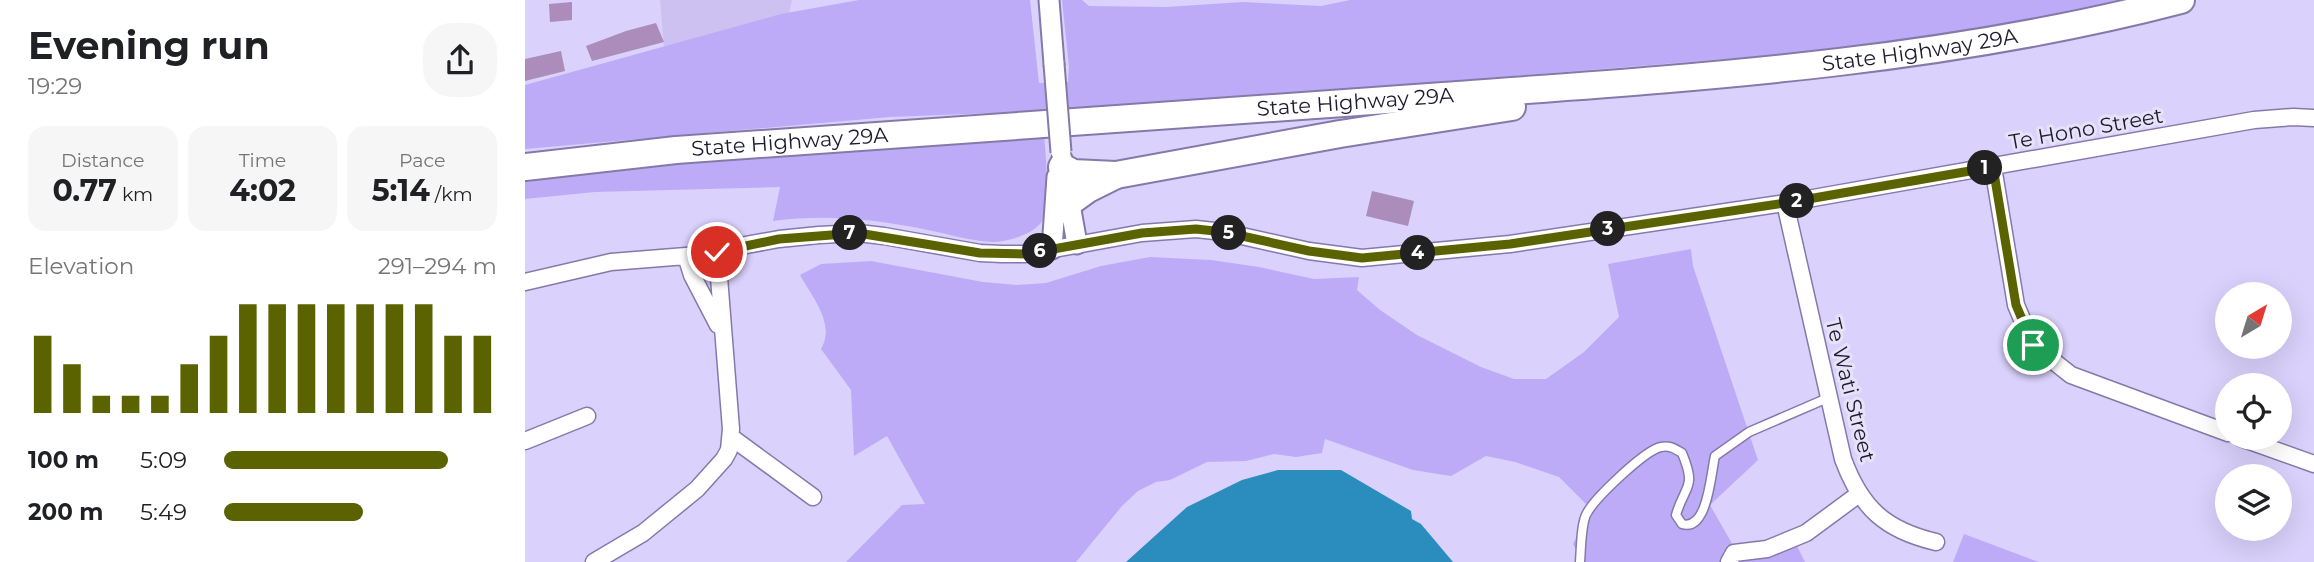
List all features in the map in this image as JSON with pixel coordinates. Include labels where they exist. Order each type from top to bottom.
[{"type":"highway","name":"State Highway 29A","points":[[525,167],[676,150],[1644,81],[1820,64],[1992,41],[2120,16],[2181,0]]},
{"type":"highway","points":[[1069,202],[1088,189],[1116,176],[1340,134],[1609,93],[1644,81]]},
{"type":"highway","points":[[1062,159],[1073,173],[1116,176]]},
{"type":"street","points":[[1049,0],[1062,159],[1077,244]]},
{"type":"street","name":"Te Hono Street","points":[[525,282],[611,262],[717,252],[779,239],[858,233],[980,253],[1026,254],[1142,233],[1196,229],[1224,232],[1309,251],[1362,258],[1510,244],[1785,203],[2254,120],[2314,118]]},
{"type":"street","points":[[1052,249],[1058,173],[1062,159]]},
{"type":"street","points":[[1993,167],[2016,305],[2033,345],[2071,375],[2215,428]]},
{"type":"street","name":"Te Wati Street","points":[[1785,203],[1843,459],[1859,494],[1869,508],[1894,528],[1936,542]]},
{"type":"street","points":[[594,562],[643,533],[697,489],[729,450],[731,437],[717,252]]},
{"type":"street","points":[[686,256],[692,275],[722,334]]},
{"type":"street","points":[[525,441],[587,416]]},
{"type":"street","points":[[731,437],[813,497]]},
{"type":"street","points":[[2275,450],[2314,464]]},
{"type":"street","points":[[1729,562],[1734,553],[1767,549],[1806,533],[1859,494]]},
{"type":"lane","points":[[1580,562],[1586,513],[1621,476],[1649,452],[1661,447],[1671,447],[1682,453],[1690,477],[1689,490],[1677,515],[1682,524],[1688,526],[1703,510],[1715,456],[1749,432],[1830,397]]},
{"type":"shaded area","points":[[660,0],[792,0],[789,13],[664,47]]},
{"type":"shaded area","points":[[859,0],[1030,0],[1039,83],[1068,82],[1062,0],[1082,0],[1089,6],[1166,7],[1243,2],[1321,6],[1350,0],[2121,0],[1969,31],[1775,55],[1329,91],[1042,111],[890,117],[525,149],[525,85],[781,14]]},
{"type":"shaded area","points":[[1044,132],[1047,179],[1044,216],[1041,223],[1031,231],[998,242],[867,220],[811,218],[773,221],[780,187],[595,192],[525,199],[525,175]]},
{"type":"shaded area","points":[[1691,249],[1693,266],[1758,460],[1710,505],[1738,554],[1791,534],[1805,562],[1582,562],[1573,544],[1591,509],[1559,477],[1515,462],[1486,456],[1451,476],[1413,470],[1325,439],[1322,453],[1296,457],[1274,454],[1246,461],[1207,462],[1170,480],[1156,482],[1138,491],[1122,506],[1076,562],[846,562],[902,505],[925,504],[887,436],[854,456],[851,390],[821,349],[825,340],[824,320],[800,275],[821,264],[871,261],[983,282],[1017,285],[1046,283],[1101,266],[1150,257],[1211,260],[1314,279],[1359,277],[1357,290],[1380,310],[1417,335],[1481,367],[1514,379],[1546,379],[1584,352],[1619,317],[1608,264]]},
{"type":"shaded area","points":[[1964,534],[2039,562],[1953,562]]},
{"type":"water","points":[[1278,470],[1341,470],[1411,511],[1412,519],[1421,524],[1453,562],[1126,562],[1187,507],[1242,480]]},
{"type":"building","points":[[572,2],[572,20],[550,22],[549,4]]},
{"type":"building","points":[[656,23],[664,42],[592,61],[586,46]]},
{"type":"building","points":[[561,51],[565,71],[525,81],[525,59]]},
{"type":"building","points":[[1372,191],[1414,201],[1408,226],[1366,216]]},
{"type":"route","points":[[717,252],[779,239],[858,233],[980,253],[1026,254],[1142,233],[1196,229],[1224,232],[1309,251],[1362,258],[1510,244],[1785,203],[1993,167],[2016,305],[2033,345]]}]
